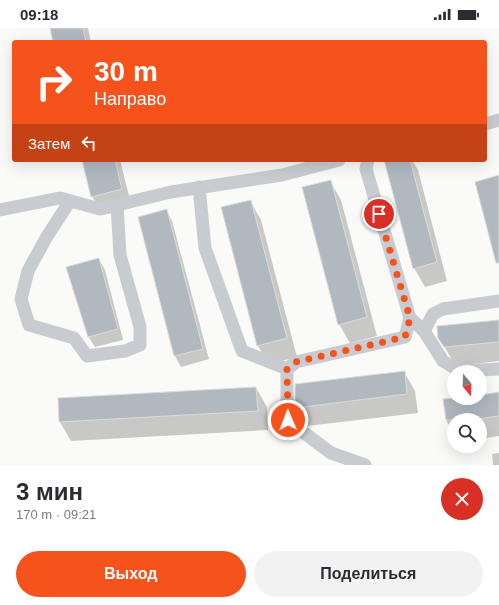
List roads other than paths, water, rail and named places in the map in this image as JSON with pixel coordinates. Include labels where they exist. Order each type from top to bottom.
[{"type":"lane","points":[[487,123],[499,120]]},
{"type":"lane","points":[[0,210],[60,198],[100,209],[171,192],[282,175],[331,162]]},
{"type":"lane","points":[[368,162],[366,169],[410,318],[424,331],[443,361],[460,371],[499,369]]},
{"type":"lane","points":[[199,188],[206,248],[242,351],[287,369]]},
{"type":"lane","points":[[70,201],[46,238],[28,271],[21,299],[29,325],[74,338],[87,356],[125,351],[140,344],[140,327],[120,255],[117,205]]},
{"type":"lane","points":[[424,331],[433,314],[443,309],[499,301]]},
{"type":"lane","points":[[287,369],[296,362],[405,337],[410,318]]},
{"type":"lane","points":[[287,369],[288,420],[330,453],[365,465]]}]
